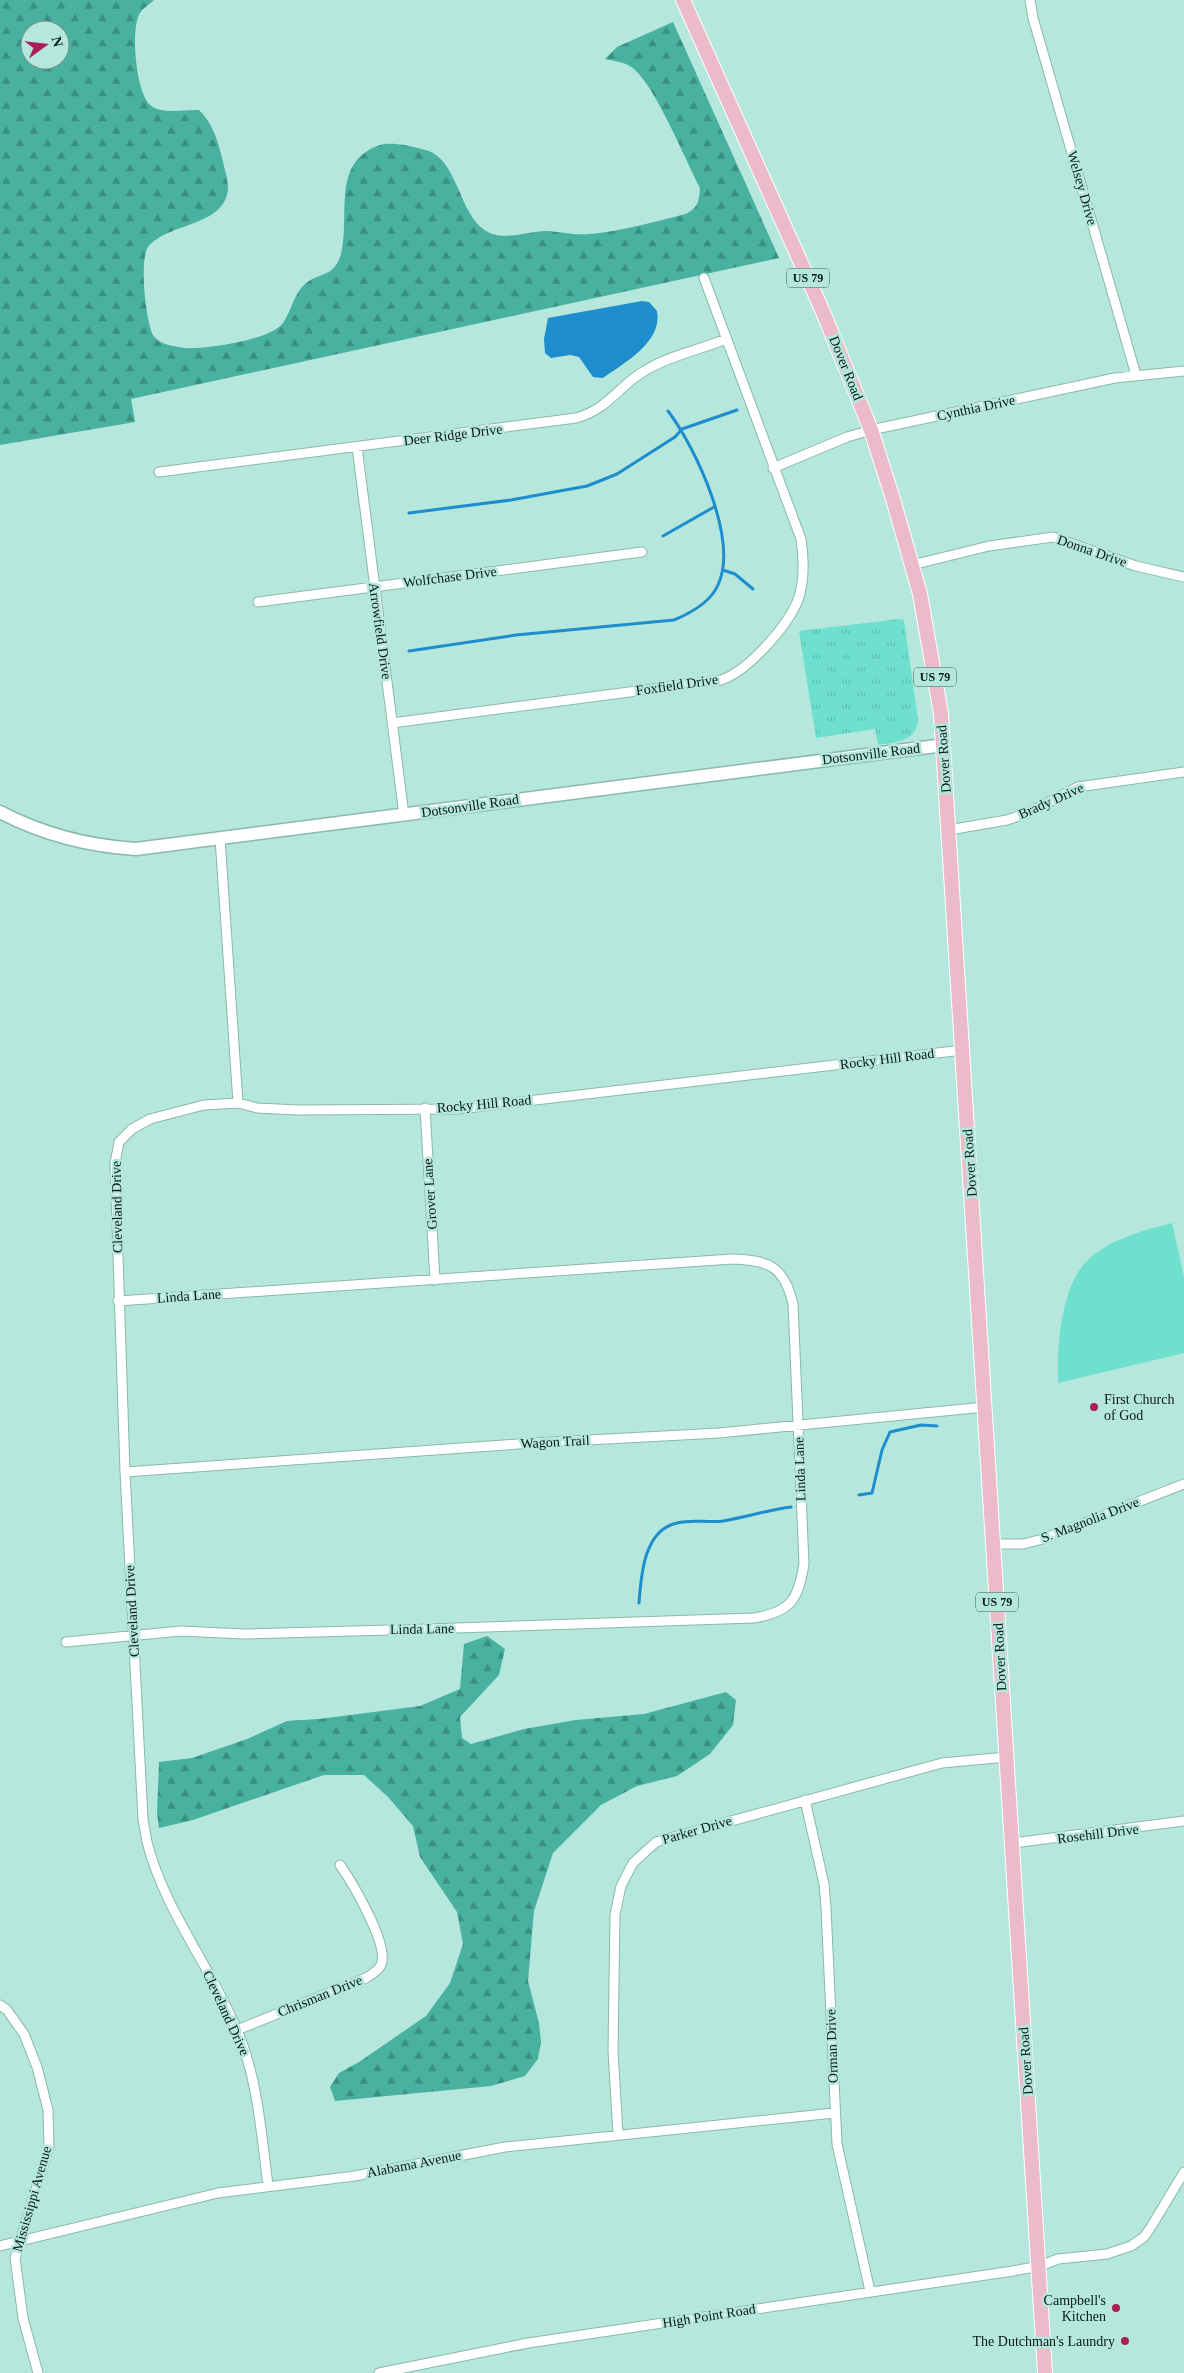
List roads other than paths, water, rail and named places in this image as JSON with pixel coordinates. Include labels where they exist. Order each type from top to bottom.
[{"type":"main road","name":"Dover Road","points":[[683,0],[823,312],[871,430],[912,565],[932,656],[944,745],[1040,2266],[1045,2373]]},
{"type":"main road","name":"Dotsonville Road","points":[[0,812],[73,840],[109,847],[136,849],[944,745]]},
{"type":"street","name":"Welsey Drive","points":[[1030,0],[1033,18],[1136,375]]},
{"type":"street","name":"Foxfield Drive","points":[[392,723],[714,682],[730,677],[742,670],[759,654],[791,613],[797,601],[803,579],[804,555],[801,539],[773,468],[704,278]]},
{"type":"street","name":"Deer Ridge Drive","points":[[159,472],[562,421],[585,416],[605,405],[643,371],[668,359],[726,338]]},
{"type":"street","name":"Cynthia Drive","points":[[773,468],[847,437],[871,430],[1136,375],[1184,371]]},
{"type":"street","name":"Arrowfield Drive","points":[[357,447],[404,815]]},
{"type":"street","name":"Donna Drive","points":[[912,565],[993,546],[1053,537],[1136,566],[1184,577]]},
{"type":"street","name":"Wolfchase Drive","points":[[258,602],[642,552]]},
{"type":"street","name":"Brady Drive","points":[[949,830],[1007,820],[1025,814],[1067,791],[1085,786],[1184,772]]},
{"type":"street","points":[[220,838],[238,1103]]},
{"type":"street","name":"Rocky Hill Road","points":[[238,1103],[257,1108],[298,1110],[459,1109],[963,1050]]},
{"type":"street","name":"Cleveland Drive","points":[[238,1103],[204,1106],[150,1119],[132,1129],[119,1142],[115,1163],[118,1300],[133,1637],[144,1819],[150,1857],[237,2030],[255,2091],[268,2185]]},
{"type":"street","name":"Grover Lane","points":[[425,1108],[436,1280]]},
{"type":"street","name":"Linda Lane","points":[[66,1642],[180,1631],[244,1634],[426,1630],[747,1618],[774,1614],[789,1606],[794,1600],[804,1564],[793,1304],[787,1282],[782,1274],[764,1262],[754,1259],[732,1259],[118,1300]]},
{"type":"street","name":"Wagon Trail","points":[[125,1472],[527,1444],[719,1433],[985,1407]]},
{"type":"street","name":"S. Magnolia Drive","points":[[994,1544],[1023,1544],[1043,1539],[1184,1484]]},
{"type":"street","name":"Parker Drive","points":[[618,2135],[613,2051],[615,1915],[621,1886],[633,1863],[656,1842],[942,1763],[1007,1757]]},
{"type":"street","name":"Orman Drive","points":[[805,1800],[824,1884],[836,2144],[870,2292]]},
{"type":"street","name":"Rosehill Drive","points":[[1012,1843],[1184,1821]]},
{"type":"street","name":"Chrisman Drive","points":[[237,2030],[366,1978],[376,1972],[381,1965],[383,1956],[378,1938],[351,1881],[340,1865]]},
{"type":"street","name":"Mississippi Avenue","points":[[0,2005],[7,2010],[24,2034],[44,2092],[50,2130],[49,2147],[18,2242],[15,2258],[15,2274],[23,2318],[38,2373]]},
{"type":"street","name":"Alabama Avenue","points":[[0,2246],[184,2200],[268,2185],[355,2176],[505,2147],[834,2113]]},
{"type":"street","name":"High Point Road","points":[[379,2373],[528,2343],[1040,2266],[1058,2259],[1107,2254],[1131,2246],[1144,2236],[1184,2172]]},
{"type":"water","points":[[642,301],[649,302],[657,311],[657,322],[654,332],[640,351],[603,378],[593,377],[579,357],[570,355],[551,358],[545,353],[544,339],[548,318]]},
{"type":"waterway","points":[[409,513],[511,500],[587,486],[617,474],[675,437],[682,429],[737,410]]},
{"type":"waterway","points":[[409,651],[516,635],[674,620],[693,611],[705,602],[715,591],[723,566],[723,544],[719,520],[702,470],[691,447],[668,411]]},
{"type":"waterway","points":[[663,536],[714,507]]},
{"type":"waterway","points":[[723,570],[735,574],[753,589]]},
{"type":"waterway","points":[[859,1495],[872,1493],[882,1450],[890,1432],[921,1425],[937,1426]]},
{"type":"waterway","points":[[639,1603],[646,1555],[657,1535],[666,1527],[683,1522],[723,1521],[791,1507]]},
{"type":"place","name":"First Church of God","points":[[1094,1407]]},
{"type":"place","name":"Campbell's Kitchen","points":[[1116,2308]]},
{"type":"place","name":"The Dutchman's Laundry","points":[[1125,2341]]}]
